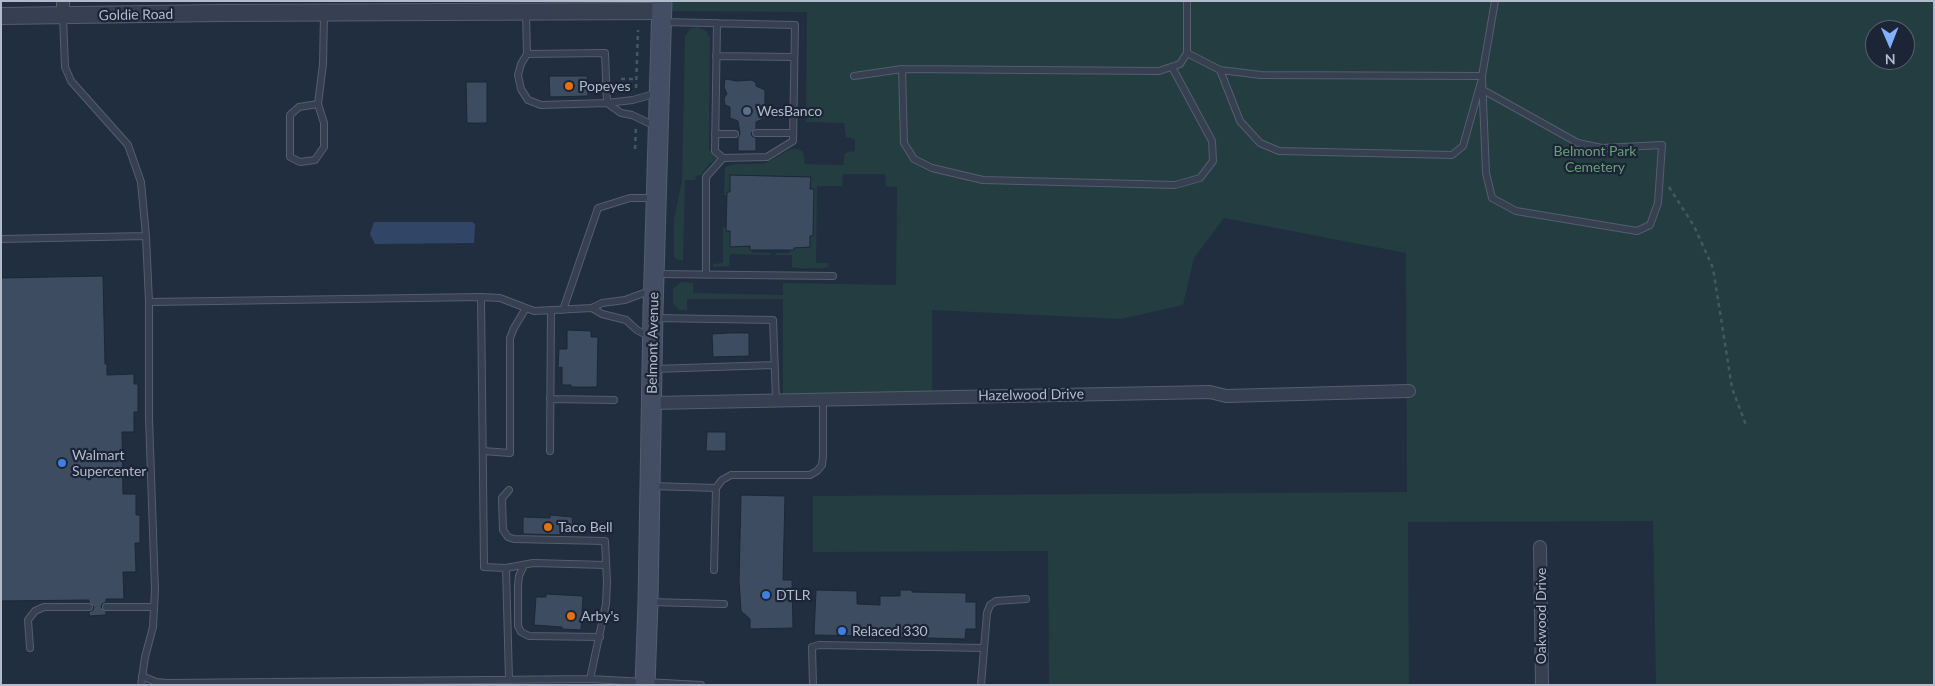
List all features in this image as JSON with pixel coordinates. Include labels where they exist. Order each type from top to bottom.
[{"type":"main road","name":"Belmont Avenue","points":[[645,683],[662,11]]},
{"type":"street","name":"Goldie Road","points":[[1,16],[63,8],[274,10],[324,13],[440,9],[526,12],[662,11]]},
{"type":"street","name":"Hazelwood Drive","points":[[652,403],[1210,392],[1226,396],[1409,391]]},
{"type":"street","name":"Oakwood Drive","points":[[1540,548],[1542,685]]},
{"type":"lane","points":[[854,76],[902,69],[1159,71],[1180,64],[1188,53],[1187,1]]},
{"type":"lane","points":[[1220,70],[1240,121],[1260,143],[1279,151],[1452,155],[1463,146],[1482,76],[1495,1]]},
{"type":"lane","points":[[63,8],[65,67],[71,81],[128,145],[141,182],[149,302],[149,418],[154,607],[141,685]]},
{"type":"lane","points":[[662,11],[717,23],[795,25],[793,141],[767,157],[723,158],[715,151],[717,23]]},
{"type":"lane","points":[[526,12],[527,54],[521,64],[518,76],[521,89],[528,100],[541,105],[607,104],[633,100],[660,92]]},
{"type":"lane","points":[[318,104],[299,106],[290,115],[290,157],[300,162],[315,160],[324,147],[324,123],[318,104],[323,64],[324,13]]},
{"type":"lane","points":[[527,54],[606,53],[607,104]]},
{"type":"lane","points":[[1188,53],[1220,70],[1261,75],[1482,76]]},
{"type":"lane","points":[[716,56],[794,57]]},
{"type":"lane","points":[[902,69],[904,142],[914,159],[932,168],[983,180],[1175,184],[1200,178],[1213,161],[1212,141],[1172,67]]},
{"type":"lane","points":[[1482,76],[1486,173],[1492,198],[1516,211],[1637,231],[1650,225],[1658,203],[1662,145],[1602,148],[1578,143],[1483,90]]},
{"type":"lane","points":[[607,104],[659,128]]},
{"type":"lane","points":[[756,134],[793,133]]},
{"type":"lane","points":[[715,134],[735,134]]},
{"type":"lane","points":[[706,275],[706,177],[723,158]]},
{"type":"lane","points":[[563,310],[598,208],[630,198],[657,198]]},
{"type":"lane","points":[[1,239],[146,236]]},
{"type":"lane","points":[[149,302],[481,297],[500,298],[534,311],[563,310],[592,308],[602,303],[625,300],[655,282],[706,275],[833,276]]},
{"type":"lane","points":[[481,297],[484,567],[506,568],[533,563],[606,565]]},
{"type":"lane","points":[[483,451],[510,453],[510,338],[526,308]]},
{"type":"lane","points":[[592,308],[602,314],[626,320],[637,330],[653,339]]},
{"type":"lane","points":[[550,451],[551,310]]},
{"type":"lane","points":[[653,318],[773,320],[776,400]]},
{"type":"lane","points":[[653,369],[774,365]]},
{"type":"lane","points":[[550,399],[614,400]]},
{"type":"lane","points":[[714,570],[716,488],[722,480],[731,475],[810,475],[817,471],[822,465],[823,456],[823,399]]},
{"type":"lane","points":[[651,486],[716,488]]},
{"type":"lane","points":[[510,490],[502,498],[502,526],[504,534],[508,537],[514,539],[605,541],[606,604],[590,679]]},
{"type":"lane","points":[[524,565],[519,576],[518,586],[518,626],[521,632],[529,636],[600,637]]},
{"type":"lane","points":[[506,568],[509,679]]},
{"type":"lane","points":[[981,685],[986,612],[996,601],[1026,599]]},
{"type":"lane","points":[[648,602],[724,604]]},
{"type":"lane","points":[[30,648],[28,620],[35,611],[44,607],[89,607]]},
{"type":"lane","points":[[106,607],[154,607]]},
{"type":"lane","points":[[813,685],[812,647],[820,645],[984,648]]},
{"type":"lane","points":[[142,676],[156,682],[168,683],[392,682],[509,679],[574,682],[590,679],[701,685]]},
{"type":"path","points":[[621,79],[636,79]]},
{"type":"path","points":[[1660,174],[1694,226],[1713,268],[1732,388],[1746,425]]},
{"type":"green space","name":"Belmont Park Cemetery","points":[[662,1],[1934,1],[1934,685],[1656,685],[1653,521],[1408,522],[1409,685],[1049,685],[1048,551],[813,552],[813,496],[1407,492],[1406,253],[1224,218],[1194,258],[1183,305],[1121,319],[932,310],[932,397],[783,395],[783,299],[687,299],[687,310],[679,310],[673,303],[673,289],[681,282],[693,283],[693,293],[783,295],[783,283],[896,285],[897,187],[886,186],[885,174],[843,174],[842,186],[817,186],[816,263],[827,263],[829,266],[824,268],[794,268],[792,267],[792,255],[776,255],[776,253],[790,253],[790,250],[794,250],[794,248],[810,247],[810,236],[813,235],[814,190],[810,189],[811,177],[730,175],[730,192],[724,195],[725,167],[735,164],[764,164],[791,149],[798,149],[803,152],[805,164],[843,165],[845,153],[855,151],[855,139],[846,137],[844,123],[806,122],[807,12],[662,11]]},
{"type":"green space","points":[[698,27],[706,31],[710,38],[709,149],[717,159],[709,164],[701,175],[696,176],[695,180],[685,180],[683,261],[676,259],[674,256],[674,219],[682,181],[685,36],[690,29]]},
{"type":"green space","points":[[723,227],[727,227],[730,231],[730,247],[750,246],[753,253],[770,253],[770,255],[730,254],[729,266],[713,267],[713,264],[723,263]]},
{"type":"water","points":[[374,222],[472,222],[475,224],[474,243],[375,244],[370,234]]},
{"type":"building","name":"Popeyes","points":[[549,76],[587,76],[588,96],[550,97]]},
{"type":"building","name":"WesBanco","points":[[725,79],[737,81],[752,80],[756,83],[756,86],[765,90],[765,118],[756,122],[756,128],[751,133],[756,138],[756,151],[738,151],[738,138],[740,134],[738,121],[730,118],[730,107],[725,105],[724,98],[727,94],[724,87]]},
{"type":"building","points":[[466,82],[487,82],[487,123],[467,123]]},
{"type":"building","points":[[730,175],[811,177],[810,189],[814,189],[813,236],[810,236],[810,247],[794,248],[794,250],[750,250],[750,246],[730,247],[730,231],[726,231],[727,192],[730,192]]},
{"type":"building","name":"Walmart Supercenter","points":[[103,276],[105,364],[107,364],[107,375],[134,374],[134,384],[138,384],[138,412],[134,412],[134,432],[122,432],[123,494],[136,494],[136,515],[140,515],[140,543],[135,543],[136,572],[123,572],[124,599],[106,599],[106,602],[101,607],[106,612],[106,615],[89,616],[89,612],[94,607],[89,600],[1,601],[1,278]]},
{"type":"building","points":[[567,330],[591,331],[591,337],[598,337],[597,387],[562,385],[562,367],[558,368],[559,349],[567,349]]},
{"type":"building","points":[[749,333],[749,356],[713,357],[712,334]]},
{"type":"building","points":[[707,432],[726,432],[726,451],[706,451]]},
{"type":"building","points":[[741,495],[785,496],[783,580],[792,580],[793,628],[750,629],[750,619],[741,611],[739,580]]},
{"type":"building","name":"Taco Bell","points":[[550,515],[572,517],[574,532],[571,532],[571,535],[523,534],[523,517],[550,518]]},
{"type":"building","points":[[816,590],[857,591],[857,604],[880,605],[880,596],[900,596],[900,590],[966,593],[966,602],[976,602],[976,629],[966,629],[965,639],[892,637],[892,633],[866,633],[866,636],[814,635]]},
{"type":"building","points":[[546,594],[583,596],[581,630],[534,625],[536,597],[546,597]]},
{"type":"place","name":"Popeyes","points":[[569,86]]},
{"type":"place","name":"WesBanco","points":[[747,111]]},
{"type":"place","name":"Walmart Supercenter","points":[[62,463]]},
{"type":"place","name":"Taco Bell","points":[[548,527]]},
{"type":"place","name":"DTLR","points":[[766,595]]},
{"type":"place","name":"Arby's","points":[[571,616]]},
{"type":"place","name":"Relaced 330","points":[[842,631]]}]
